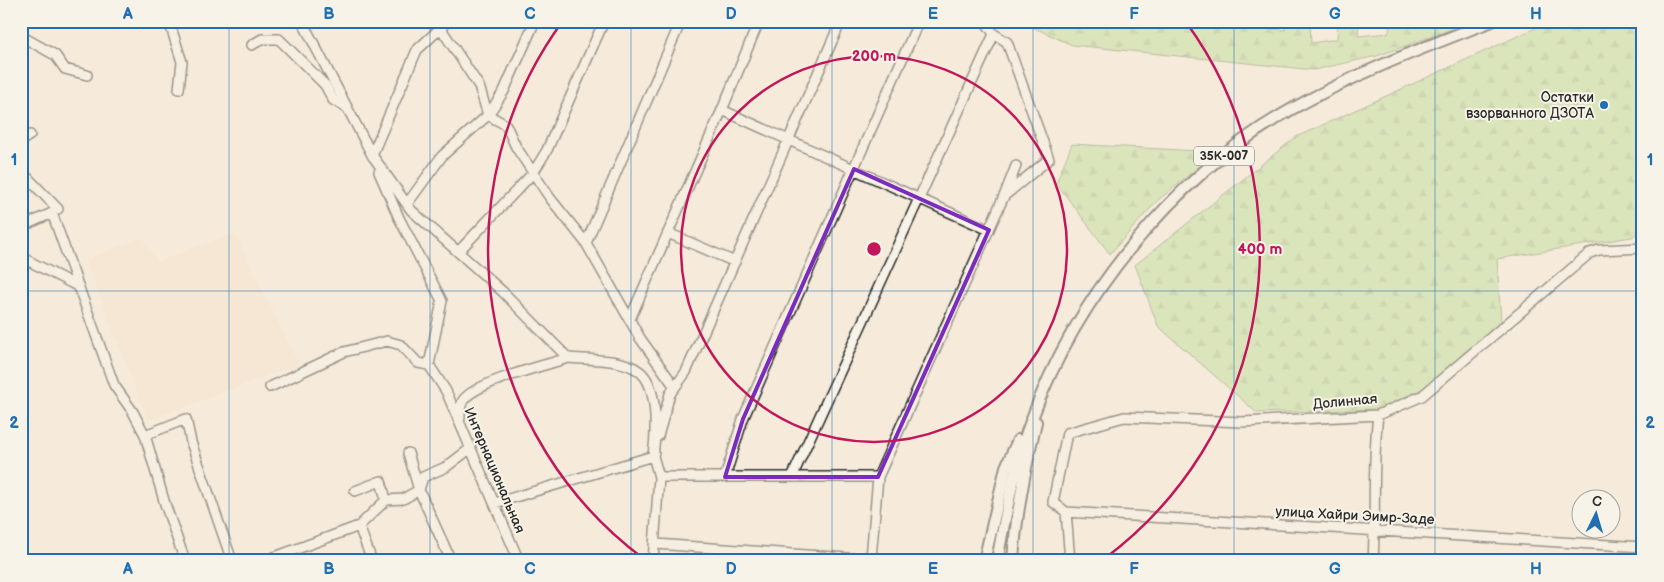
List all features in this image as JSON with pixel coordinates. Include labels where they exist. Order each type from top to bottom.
[{"type":"main road","name":"35К-007","points":[[984,561],[1006,467],[1024,426],[1066,343],[1102,285],[1145,231],[1206,170],[1254,133],[1292,109],[1358,76],[1492,21]]},
{"type":"main road","name":"35К-007","points":[[998,561],[1001,536],[1014,474],[1028,428],[1042,392]]},
{"type":"main road","name":"35К-007","points":[[1013,561],[1015,529],[1025,466],[1042,392]]},
{"type":"street","points":[[169,21],[182,62],[179,89]]},
{"type":"street","points":[[270,386],[344,352],[387,341],[402,345],[418,363],[429,365],[442,301],[399,218],[372,155],[302,21]]},
{"type":"street","points":[[372,155],[418,50],[438,25],[448,21]]},
{"type":"street","points":[[407,204],[442,156],[488,115],[504,91],[535,21]]},
{"type":"street","points":[[458,252],[533,174],[547,150],[604,21]]},
{"type":"street","points":[[586,243],[681,21]]},
{"type":"street","points":[[630,319],[722,110],[758,21]]},
{"type":"street","points":[[653,456],[670,394],[686,372],[841,21]]},
{"type":"street","points":[[725,477],[743,419],[919,21]]},
{"type":"street","points":[[985,21],[994,34],[1007,42],[1049,159],[1004,196]]},
{"type":"street","points":[[438,25],[479,86],[488,115],[506,125],[516,147],[533,174],[586,243],[630,319],[675,387]]},
{"type":"street","points":[[792,477],[994,34]]},
{"type":"street","points":[[21,36],[55,55],[65,69],[87,75]]},
{"type":"street","points":[[252,46],[262,39],[279,39],[325,85],[333,100],[348,109]]},
{"type":"street","points":[[722,110],[989,230]]},
{"type":"street","points":[[21,141],[30,135]]},
{"type":"street","points":[[372,155],[407,204],[503,292],[568,358]]},
{"type":"street","points":[[871,558],[878,477],[1016,166]]},
{"type":"street","points":[[21,171],[58,209]]},
{"type":"street","points":[[21,227],[52,213],[114,385],[133,412],[145,435],[165,504],[185,561]]},
{"type":"street","points":[[668,233],[735,262]]},
{"type":"street","name":"Долинная","points":[[1066,512],[1053,502],[1067,433],[1124,417],[1242,422],[1378,415],[1422,396],[1590,253],[1599,250],[1643,248]]},
{"type":"street","points":[[21,258],[79,287]]},
{"type":"street","points":[[460,423],[460,408],[466,397],[483,386],[568,358],[621,364],[640,371],[651,389],[656,432],[653,456],[659,477],[656,544],[653,561]]},
{"type":"street","name":"Интернациональная","points":[[429,365],[446,391],[519,561]]},
{"type":"street","points":[[1373,561],[1375,530],[1374,444],[1378,415]]},
{"type":"street","points":[[145,435],[186,419],[191,442],[232,561]]},
{"type":"street","points":[[264,561],[359,526],[386,500],[403,498],[419,490],[423,477],[446,467],[471,448]]},
{"type":"street","points":[[408,453],[419,490],[448,554]]},
{"type":"street","points":[[495,503],[653,456]]},
{"type":"street","points":[[659,477],[878,477]]},
{"type":"street","points":[[355,491],[381,481],[386,500]]},
{"type":"street","points":[[1066,512],[1070,561]]},
{"type":"street","name":"улица Хайри Эимр-Заде","points":[[1066,512],[1643,547]]},
{"type":"street","points":[[359,526],[372,561]]},
{"type":"street","points":[[656,544],[871,558],[888,561]]},
{"type":"highlighted area","points":[[854,169],[989,230],[878,477],[725,477],[743,419]]},
{"type":"shaded area","points":[[235,233],[299,364],[148,421],[85,260],[143,237],[157,261]]},
{"type":"green space","points":[[1019,21],[1249,21],[1249,27],[1285,30],[1285,21],[1310,21],[1311,43],[1337,39],[1338,21],[1359,21],[1358,36],[1389,33],[1390,21],[1475,21],[1377,56],[1314,70],[1072,45]]},
{"type":"green space","points":[[1551,21],[1638,21],[1643,33],[1643,229],[1632,237],[1497,259],[1501,322],[1422,389],[1379,409],[1257,413],[1158,326],[1135,265],[1296,137]]},
{"type":"green space","points":[[1072,144],[1217,152],[1157,201],[1110,254],[1056,183]]},
{"type":"place","name":"Остатки взорванного ДЗОТА","points":[[1604,105]]}]
